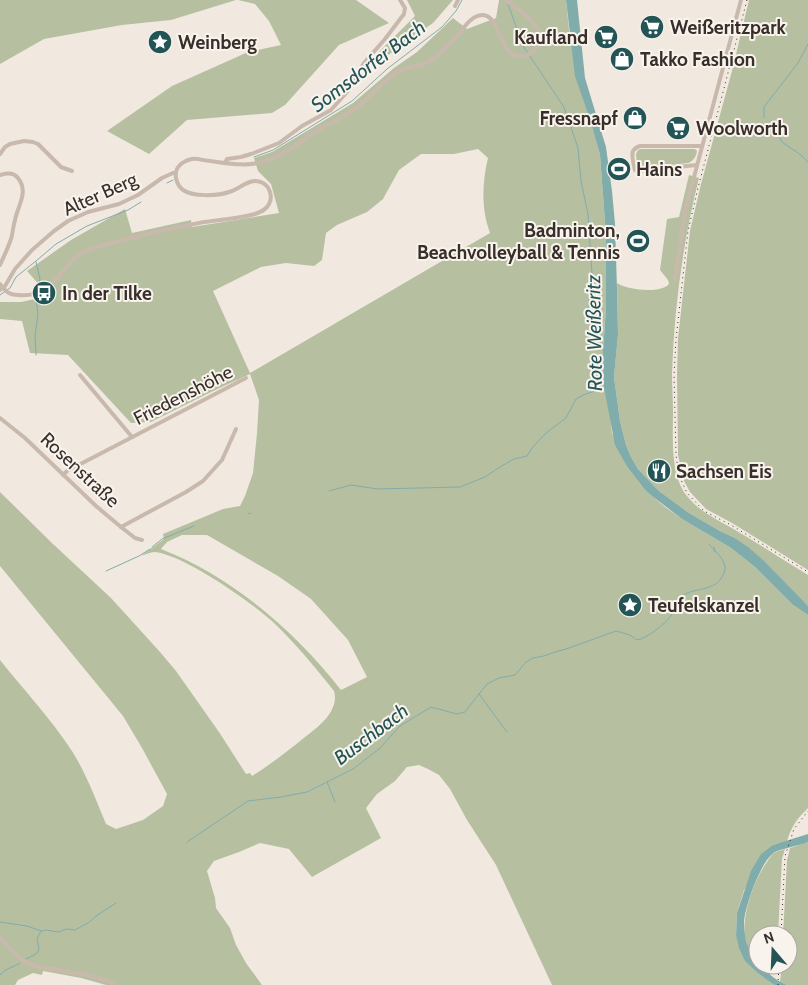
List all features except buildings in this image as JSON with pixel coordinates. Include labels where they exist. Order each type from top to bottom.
[{"type":"street","points":[[225,163],[227,159],[251,154],[279,143],[302,126],[331,110],[347,92],[364,63],[404,14],[405,8],[400,0]]},
{"type":"street","points":[[454,6],[458,0]]},
{"type":"street","name":"Alter Berg","points":[[3,289],[15,269],[26,256],[68,221],[88,212],[119,204],[138,195],[167,176],[176,173],[178,167],[183,162],[189,160],[245,164],[263,162],[275,158],[355,109],[398,71],[434,59],[475,17],[482,15],[488,17],[498,28],[508,52],[519,56],[534,51],[541,37],[538,30],[533,22],[506,0]]},
{"type":"street","points":[[675,279],[685,211],[741,0]]},
{"type":"street","points":[[0,154],[10,144],[24,141],[32,142],[38,144],[61,167],[72,171]]},
{"type":"street","points":[[696,165],[638,172],[634,167],[633,151],[640,146],[702,146]]},
{"type":"street","points":[[0,175],[6,173],[14,174],[19,179],[24,191],[11,239],[0,265]]},
{"type":"street","points":[[3,289],[12,295],[26,296],[43,291],[50,286],[74,258],[83,253],[108,244],[157,232],[252,215],[262,212],[269,205],[271,198],[269,189],[263,183],[254,181],[245,183],[229,192],[214,195],[192,193],[184,191],[180,187],[176,173]]},
{"type":"street","name":"Friedenshöhe","points":[[80,375],[132,436]]},
{"type":"street","name":"Friedenshöhe","points":[[63,475],[67,471],[132,436],[246,378]]},
{"type":"street","name":"Rosenstraße","points":[[0,419],[25,438],[96,506],[135,538],[142,540]]},
{"type":"street","points":[[121,527],[203,481],[222,460],[236,429]]},
{"type":"street","points":[[0,938],[27,964],[107,980],[115,985]]},
{"type":"green space","points":[[0,0],[236,0],[171,20],[122,25],[44,39],[0,64]]},
{"type":"green space","points":[[238,0],[356,0],[389,23],[339,45],[285,105],[272,113],[187,120],[149,154],[107,131],[172,86],[248,52],[281,45],[269,21],[255,4]]},
{"type":"green space","points":[[407,0],[453,0],[433,23],[381,60],[375,56],[415,16]]},
{"type":"green space","points":[[499,0],[566,0],[570,39],[600,155],[606,235],[606,308],[603,351],[612,433],[628,468],[645,490],[682,519],[731,548],[755,567],[793,605],[808,615],[808,808],[795,823],[787,841],[773,845],[744,890],[737,913],[736,935],[748,955],[748,975],[760,975],[775,985],[552,985],[496,865],[467,820],[450,789],[439,775],[419,765],[407,767],[395,781],[377,794],[366,808],[381,838],[312,877],[289,849],[260,843],[214,861],[207,871],[216,908],[230,928],[236,945],[246,963],[262,985],[106,985],[43,971],[42,975],[33,973],[18,980],[15,985],[0,985],[0,660],[72,751],[86,777],[106,824],[116,829],[143,820],[163,806],[167,794],[123,716],[0,566],[0,492],[111,598],[160,652],[176,671],[219,732],[246,774],[250,773],[252,776],[317,727],[330,713],[335,698],[334,691],[297,647],[273,622],[249,603],[183,561],[155,552],[141,556],[164,539],[163,534],[223,509],[240,506],[253,473],[257,433],[259,400],[250,374],[151,422],[131,423],[68,355],[30,353],[22,321],[0,319],[0,302],[21,302],[49,296],[27,271],[71,240],[125,209],[132,233],[191,220],[192,227],[279,213],[271,184],[258,171],[254,158],[272,152],[353,103],[394,68],[417,52],[453,18],[467,29],[496,18]],"holes":[[[478,149],[488,158],[483,196],[485,215],[490,233],[250,373],[213,291],[261,267],[286,263],[314,266],[322,260],[326,233],[337,225],[367,212],[383,199],[399,170],[421,154],[454,154]],[[182,535],[207,535],[278,576],[311,599],[348,640],[367,677],[341,690],[303,647],[260,608],[212,574],[187,560],[161,549],[167,542]]]},
{"type":"green space","points":[[749,0],[808,0],[808,570],[706,509],[690,492],[684,481],[678,455],[678,338],[690,231]]},
{"type":"green space","points":[[641,149],[695,149],[697,151],[694,158],[688,163],[640,169],[637,166],[636,154]]},
{"type":"green space","points":[[689,175],[699,178],[680,275],[675,325],[672,374],[673,444],[678,478],[687,496],[702,510],[808,575],[808,606],[733,537],[689,513],[659,491],[638,469],[626,445],[620,421],[614,377],[618,335],[617,283],[628,288],[644,290],[659,289],[669,284],[660,270],[667,219],[679,217]]},
{"type":"green space","points":[[808,842],[808,985],[787,985],[780,982],[781,975],[798,975],[798,925],[784,925],[787,860],[790,848]]},
{"type":"green space","points":[[785,849],[782,859],[779,925],[748,925],[748,947],[745,922],[749,901],[762,870],[770,857]]},
{"type":"water","points":[[566,0],[577,0],[585,78],[606,147],[612,191],[615,224],[618,335],[614,377],[620,421],[626,445],[638,469],[659,491],[689,513],[748,547],[808,606],[808,615],[793,605],[755,567],[731,548],[682,519],[645,490],[628,468],[615,445],[604,388],[606,235],[600,155],[575,76]]},
{"type":"water","points":[[808,834],[808,842],[775,852],[759,873],[745,915],[744,924],[748,945],[748,964],[739,948],[736,935],[737,913],[751,871],[761,854],[773,845]]},
{"type":"water","points":[[760,975],[770,975],[787,985],[775,985]]},
{"type":"waterway","name":"Somsdorfer Bach","points":[[254,157],[273,150],[352,101],[387,69],[442,27],[456,11],[462,0]]},
{"type":"waterway","name":"Rote Weißeritz","points":[[508,4],[523,46],[564,107],[578,148],[581,181],[588,214],[592,274],[588,310],[589,324],[595,341],[604,350]]},
{"type":"waterway","points":[[764,118],[764,107],[798,63],[808,44]]},
{"type":"waterway","points":[[771,120],[782,142],[808,162]]},
{"type":"waterway","name":"Somsdorfer Bach","points":[[167,183],[173,180]]},
{"type":"waterway","name":"Somsdorfer Bach","points":[[0,295],[10,288],[16,277],[56,244],[87,226],[128,210],[141,202]]},
{"type":"waterway","points":[[36,262],[40,279],[38,288]]},
{"type":"waterway","points":[[36,299],[38,314],[35,336],[36,355]]},
{"type":"waterway","name":"Rote Weißeritz","points":[[329,491],[351,485],[378,489],[460,487],[485,477],[514,459],[527,456],[546,433],[566,418],[576,399],[598,390]]},
{"type":"waterway","points":[[152,547],[162,539],[194,526]]},
{"type":"waterway","name":"Buschbach","points":[[187,842],[248,801],[307,792],[353,769],[379,749],[400,726],[431,707],[457,714],[465,712],[487,684],[499,678],[515,675],[526,662],[533,658],[566,649],[616,631],[630,635],[637,640],[645,637],[671,616],[678,600],[682,596],[716,584],[720,579],[724,573],[725,565],[721,557],[709,544]]},
{"type":"waterway","name":"Buschbach","points":[[714,547],[715,552]]},
{"type":"waterway","points":[[106,571],[150,549]]},
{"type":"waterway","points":[[479,694],[507,732]]},
{"type":"waterway","points":[[327,782],[335,802]]},
{"type":"waterway","points":[[26,959],[36,954],[39,950],[37,939],[41,931],[59,932],[66,929],[75,930],[116,903]]},
{"type":"waterway","points":[[0,922],[27,926],[41,931]]},
{"type":"waterway","points":[[0,975],[20,963]]},
{"type":"railway","points":[[747,0],[688,231],[674,375],[676,455],[678,470],[687,493],[704,511],[731,525],[808,572]]},
{"type":"railway","points":[[782,925],[785,856],[794,829],[808,811]]},
{"type":"railway","points":[[778,975],[778,985]]},
{"type":"place","name":"Weißeritzpark","points":[[652,27]]},
{"type":"place","name":"Kaufland","points":[[606,37]]},
{"type":"place","name":"Weinberg","points":[[160,42]]},
{"type":"place","name":"Takko Fashion","points":[[622,59]]},
{"type":"place","name":"Fressnapf","points":[[635,118]]},
{"type":"place","name":"Woolworth","points":[[678,128]]},
{"type":"place","name":"Hains","points":[[619,169]]},
{"type":"place","name":"Badminton, Beachvolleyball & Tennis","points":[[638,241]]},
{"type":"place","name":"In der Tilke","points":[[44,293]]},
{"type":"place","name":"Sachsen Eis","points":[[659,471]]},
{"type":"place","name":"Teufelskanzel","points":[[630,605]]}]
